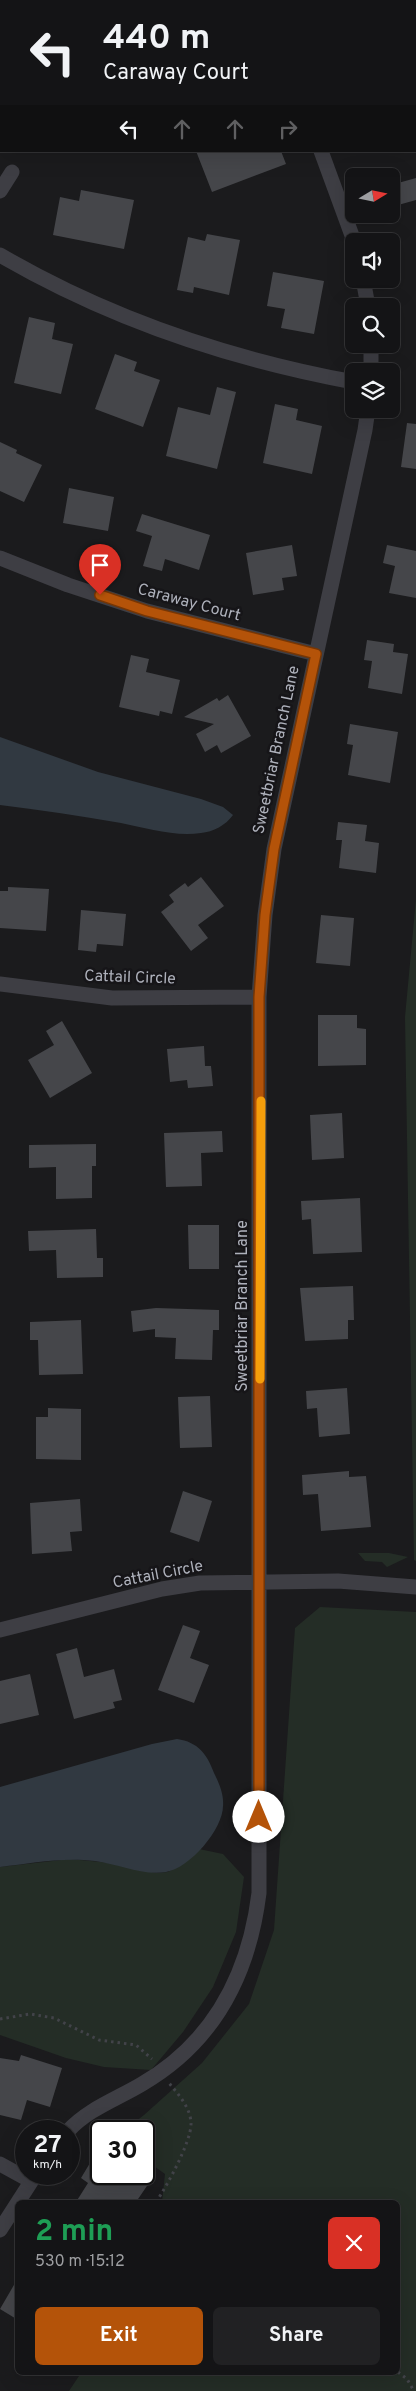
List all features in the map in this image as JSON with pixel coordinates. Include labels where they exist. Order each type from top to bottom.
[{"type":"street","points":[[321,152],[351,233]]},
{"type":"street","points":[[0,191],[12,172]]},
{"type":"street","points":[[0,255],[70,292],[172,335],[280,367],[345,380]]},
{"type":"street","name":"Sweetbriar Branch Lane","points":[[80,2121],[94,2110],[143,2084],[173,2063],[199,2038],[221,2009],[246,1958],[255,1926],[259,1893],[259,997],[265,915],[274,849],[367,418]]},
{"type":"street","name":"Caraway Court","points":[[0,558],[68,585],[147,611],[316,654]]},
{"type":"street","name":"Cattail Circle","points":[[0,984],[112,998],[259,997]]},
{"type":"street","name":"Cattail Circle","points":[[0,1630],[162,1589],[200,1583],[260,1581],[355,1582],[416,1587]]},
{"type":"street","points":[[0,2164],[15,2170]]},
{"type":"street","points":[[20,2200],[29,2185]]},
{"type":"street","points":[[0,2230],[15,2207]]},
{"type":"path","points":[[400,2374],[407,2379],[414,2391]]},
{"type":"shaded area","points":[[0,737],[98,772],[201,799],[223,807],[233,815],[223,825],[210,831],[181,834],[91,818],[0,805]]},
{"type":"shaded area","points":[[416,899],[416,1561],[414,1560],[405,1017]]},
{"type":"shaded area","points":[[358,1553],[389,1553],[408,1557],[387,1567],[382,1562],[365,1561]]},
{"type":"shaded area","points":[[320,1607],[416,1612],[416,2391],[69,2391],[80,2375],[400,2375],[400,2200],[162,2200],[165,2174],[155,2167],[155,2120],[137,2120],[202,2063],[249,2004],[274,1930],[295,1628]]},
{"type":"shaded area","points":[[177,1739],[191,1743],[205,1755],[219,1785],[223,1802],[222,1815],[211,1836],[195,1855],[185,1863],[175,1869],[157,1873],[139,1871],[104,1862],[83,1860],[47,1861],[0,1867],[0,1787],[152,1744]]},
{"type":"shaded area","points":[[199,1849],[223,1854],[244,1877],[236,1932],[213,1987],[183,2032],[151,2070],[104,2067],[66,2058],[0,2035],[0,1867],[70,1859],[111,1863],[156,1873],[168,1872],[191,1858]]},
{"type":"building","points":[[196,152],[281,152],[286,164],[212,192]]},
{"type":"building","points":[[416,178],[416,200],[400,204],[400,182]]},
{"type":"building","points":[[81,190],[134,200],[124,249],[53,235],[60,197],[79,201]]},
{"type":"building","points":[[207,234],[240,240],[229,295],[194,287],[193,293],[177,290],[188,237],[205,241]]},
{"type":"building","points":[[273,272],[324,281],[314,334],[281,328],[285,309],[267,306]]},
{"type":"building","points":[[29,317],[55,323],[52,339],[73,344],[61,394],[14,383]]},
{"type":"building","points":[[115,354],[137,362],[134,371],[160,380],[143,427],[95,409]]},
{"type":"building","points":[[217,387],[236,392],[217,469],[166,456],[178,407],[210,415]]},
{"type":"building","points":[[275,404],[298,409],[296,420],[322,426],[312,474],[263,463]]},
{"type":"building","points":[[407,423],[416,424],[416,469],[401,467]]},
{"type":"building","points":[[0,442],[17,450],[16,453],[42,465],[24,502],[0,491]]},
{"type":"building","points":[[69,488],[114,497],[108,531],[63,523]]},
{"type":"building","points":[[142,514],[210,535],[199,570],[165,559],[162,571],[143,566],[152,536],[136,531]]},
{"type":"building","points":[[292,545],[297,576],[282,578],[284,590],[253,595],[246,553]]},
{"type":"building","points":[[387,545],[416,551],[416,598],[389,593],[395,566],[383,563]]},
{"type":"building","points":[[367,640],[394,644],[393,652],[408,654],[402,694],[368,688],[372,661],[364,660]]},
{"type":"building","points":[[131,655],[149,659],[146,672],[180,680],[172,714],[160,711],[159,716],[119,707]]},
{"type":"building","points":[[228,695],[251,736],[221,753],[217,745],[205,752],[196,734],[214,724],[184,717],[217,698],[219,701]]},
{"type":"building","points":[[350,724],[398,732],[390,783],[348,775],[353,745],[347,744]]},
{"type":"building","points":[[338,822],[367,825],[365,841],[379,843],[376,873],[339,868],[342,840],[336,840]]},
{"type":"building","points":[[201,877],[224,906],[198,925],[208,938],[191,951],[161,912],[174,902],[169,895],[185,883],[188,887]]},
{"type":"building","points":[[8,887],[49,889],[46,931],[0,928],[0,891],[8,891]]},
{"type":"building","points":[[81,910],[126,914],[123,946],[97,944],[96,952],[78,950]]},
{"type":"building","points":[[321,915],[354,918],[350,966],[316,963]]},
{"type":"building","points":[[318,1015],[357,1015],[357,1028],[366,1029],[366,1065],[318,1066]]},
{"type":"building","points":[[62,1021],[92,1073],[50,1098],[28,1060],[54,1045],[46,1031]]},
{"type":"building","points":[[204,1046],[205,1066],[211,1066],[213,1086],[188,1088],[187,1080],[170,1082],[167,1049]]},
{"type":"building","points":[[342,1113],[344,1158],[312,1160],[310,1115]]},
{"type":"building","points":[[222,1131],[223,1152],[201,1153],[202,1186],[166,1187],[164,1133]]},
{"type":"building","points":[[96,1144],[96,1166],[92,1166],[92,1198],[56,1199],[56,1167],[29,1168],[29,1145]]},
{"type":"building","points":[[360,1198],[362,1252],[313,1254],[311,1219],[302,1220],[301,1201]]},
{"type":"building","points":[[188,1225],[219,1225],[219,1269],[189,1269]]},
{"type":"building","points":[[96,1229],[97,1258],[103,1258],[103,1277],[57,1278],[56,1250],[29,1251],[28,1231]]},
{"type":"building","points":[[353,1286],[354,1320],[348,1320],[348,1339],[305,1341],[300,1288]]},
{"type":"building","points":[[156,1308],[219,1310],[219,1330],[213,1330],[212,1360],[175,1359],[176,1338],[155,1337],[155,1329],[133,1332],[131,1311]]},
{"type":"building","points":[[81,1320],[83,1374],[39,1375],[38,1340],[30,1340],[30,1322]]},
{"type":"building","points":[[347,1388],[350,1434],[319,1437],[317,1408],[307,1409],[306,1391]]},
{"type":"building","points":[[210,1396],[212,1447],[180,1448],[178,1397]]},
{"type":"building","points":[[48,1408],[81,1409],[81,1460],[36,1459],[36,1417],[48,1417]]},
{"type":"building","points":[[349,1471],[349,1477],[366,1476],[371,1527],[321,1531],[318,1494],[303,1495],[302,1475]]},
{"type":"building","points":[[183,1491],[212,1501],[199,1542],[170,1532]]},
{"type":"building","points":[[80,1499],[82,1531],[70,1532],[72,1551],[32,1554],[30,1503]]},
{"type":"building","points":[[183,1625],[200,1631],[190,1658],[209,1665],[194,1703],[158,1690]]},
{"type":"building","points":[[77,1648],[84,1677],[114,1669],[122,1700],[113,1702],[115,1708],[74,1719],[56,1654]]},
{"type":"building","points":[[30,1674],[39,1715],[0,1724],[0,1681]]},
{"type":"building","points":[[21,2055],[62,2068],[50,2107],[27,2100],[21,2120],[0,2115],[0,2058],[19,2061]]},
{"type":"building","points":[[90,2163],[90,2185],[148,2185],[137,2200],[77,2200],[88,2183],[81,2178]]},
{"type":"building","points":[[15,2283],[15,2318],[0,2309]]},
{"type":"slow traffic","points":[[260,1379],[261,1101]]},
{"type":"route","points":[[100,595],[147,611],[316,654],[286,784],[274,849],[265,915],[259,997],[261,1122],[259,1817]]}]
